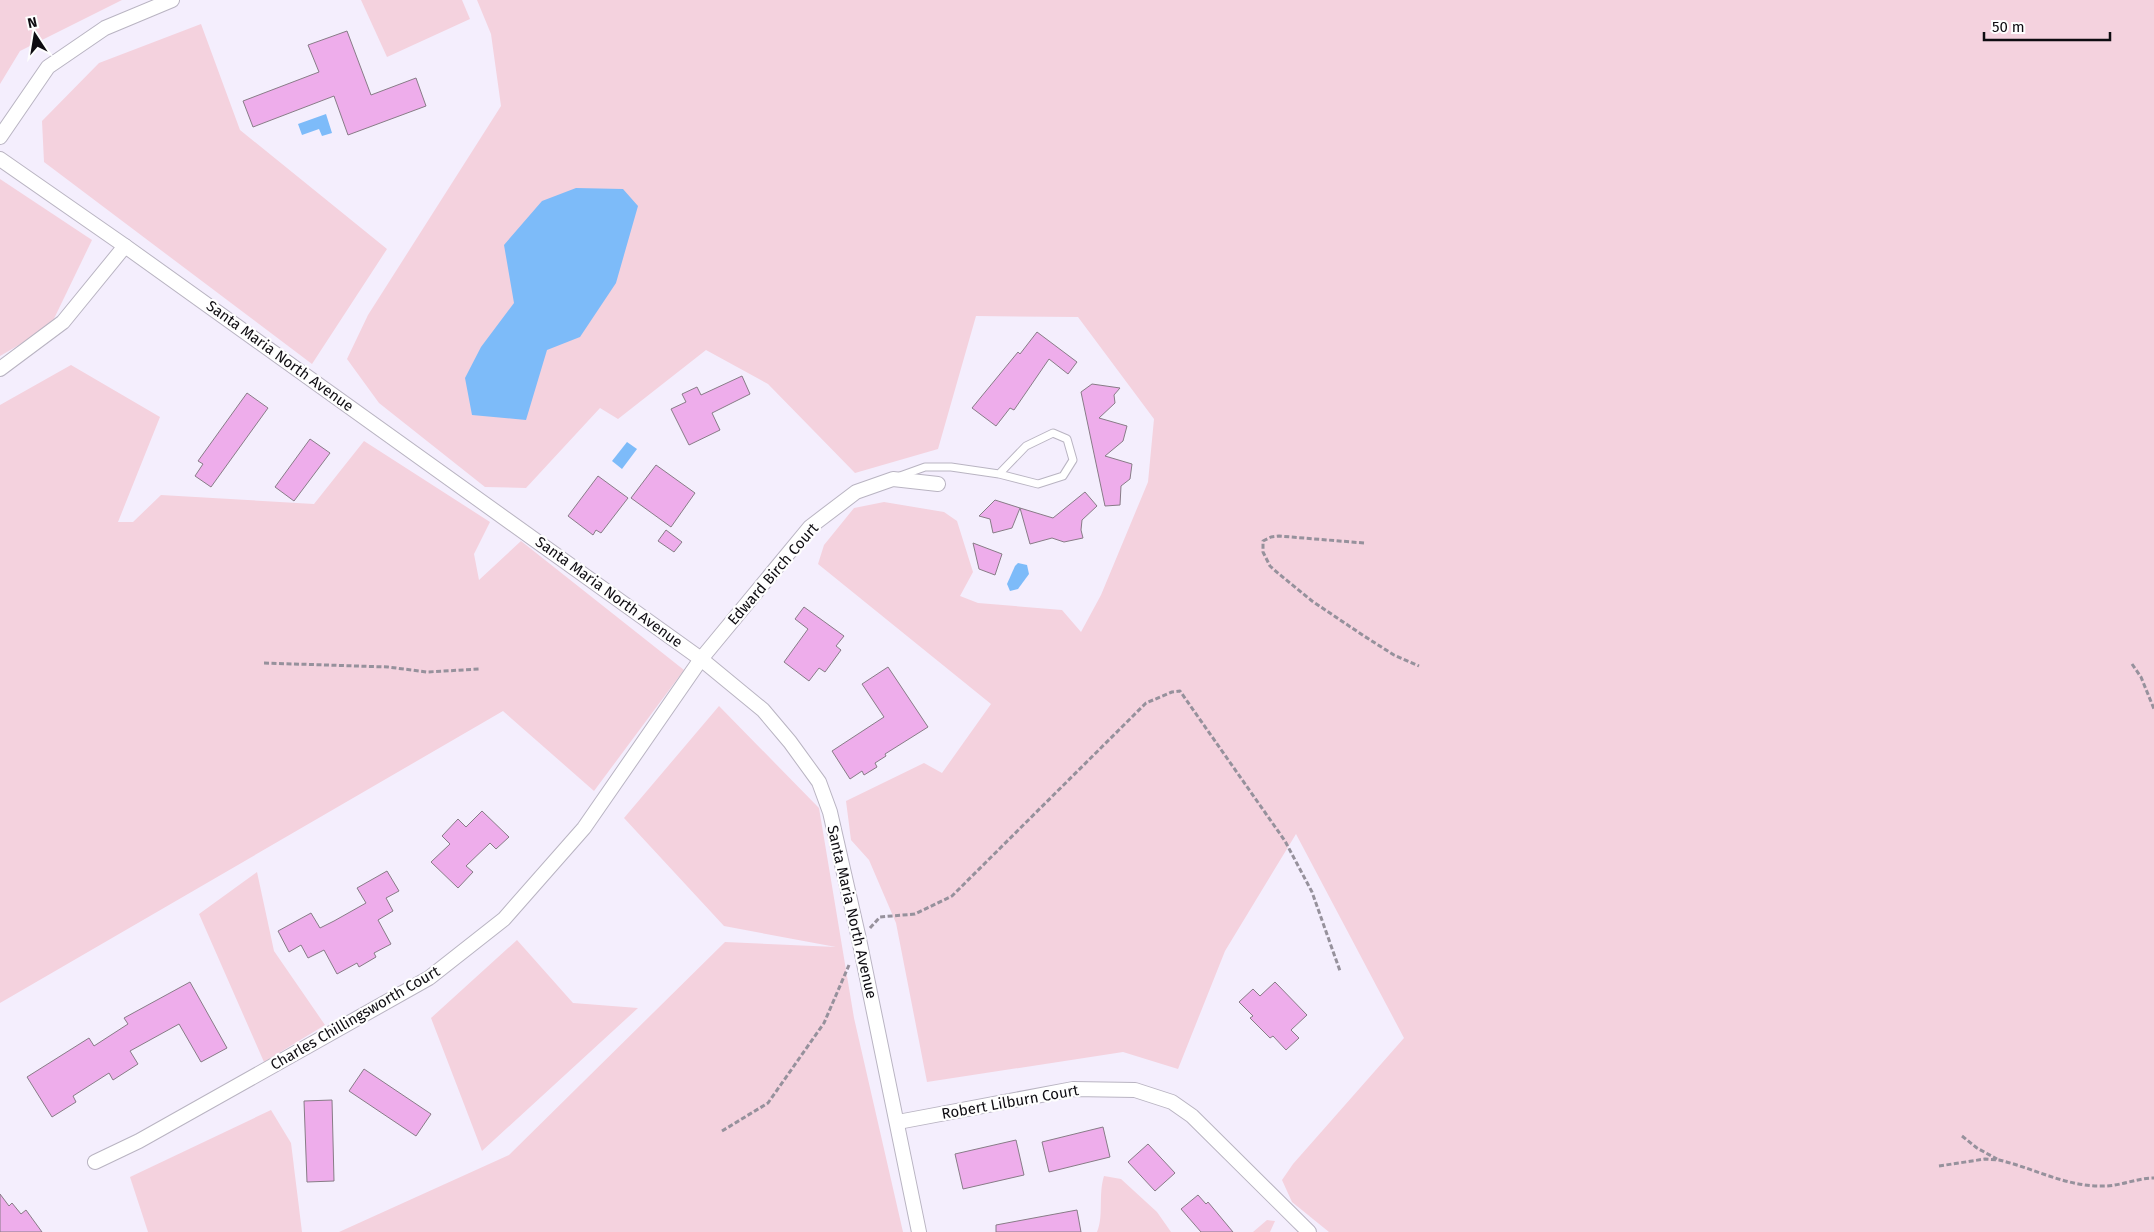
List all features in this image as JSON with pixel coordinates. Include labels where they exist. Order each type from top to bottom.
[{"type":"street","points":[[0,137],[48,67],[105,28],[172,0]]},
{"type":"street","name":"Santa Maria North Avenue","points":[[0,159],[125,246],[702,659],[763,710],[790,742],[819,782],[830,812],[898,1122],[919,1232]]},
{"type":"street","points":[[0,369],[63,322],[125,246]]},
{"type":"street","name":"Edward Birch Court","points":[[702,659],[810,527],[856,492],[893,479],[938,484]]},
{"type":"street","name":"Charles Chillingsworth Court","points":[[95,1162],[139,1141],[429,978],[504,919],[584,828],[702,659]]},
{"type":"street","name":"Robert Lilburn Court","points":[[898,1122],[1073,1089],[1135,1090],[1172,1102],[1192,1116],[1309,1232]]},
{"type":"lane","points":[[893,479],[925,467],[951,467],[999,474],[1038,484],[1063,476],[1073,460],[1067,439],[1053,433],[1026,446],[999,474]]},
{"type":"path","points":[[1364,543],[1279,536],[1263,541],[1262,548],[1270,566],[1312,601],[1394,655],[1419,666]]},
{"type":"path","points":[[264,663],[388,667],[427,672],[480,669]]},
{"type":"path","points":[[2132,664],[2141,677],[2154,709]]},
{"type":"path","points":[[859,939],[880,917],[915,914],[952,896],[1146,703],[1172,692],[1180,691],[1290,848],[1312,892],[1340,971]]},
{"type":"path","points":[[722,1131],[768,1103],[824,1023],[850,963]]},
{"type":"path","points":[[1962,1136],[1977,1148],[1999,1160],[2082,1185],[2119,1185],[2154,1178]]},
{"type":"path","points":[[1939,1166],[1985,1159],[1999,1160]]},
{"type":"shaded area","points":[[0,0],[122,0],[20,51],[0,84]]},
{"type":"shaded area","points":[[361,0],[462,0],[470,19],[387,57]]},
{"type":"shaded area","points":[[477,0],[2154,0],[2154,1232],[1329,1232],[1292,1202],[1282,1180],[1293,1164],[1404,1038],[1296,834],[1225,951],[1178,1069],[1123,1052],[927,1082],[896,923],[869,860],[851,840],[846,801],[924,763],[942,773],[991,704],[818,564],[824,545],[854,508],[884,502],[944,512],[957,521],[973,572],[960,596],[978,603],[1062,610],[1081,632],[1101,595],[1148,482],[1154,419],[1078,317],[976,316],[938,449],[855,473],[768,384],[706,350],[618,419],[600,408],[526,488],[485,487],[379,403],[347,359],[368,315],[501,106],[491,34]]},
{"type":"shaded area","points":[[201,24],[240,130],[387,249],[312,364],[44,162],[42,121],[99,63]]},
{"type":"shaded area","points":[[0,179],[92,240],[50,327],[0,356]]},
{"type":"shaded area","points":[[71,365],[160,417],[118,522],[133,522],[161,495],[314,504],[364,441],[490,522],[474,554],[479,580],[521,541],[684,670],[594,791],[503,711],[0,1003],[0,405]]},
{"type":"shaded area","points":[[719,706],[819,808],[854,1018],[903,1232],[339,1232],[509,1155],[725,942],[836,947],[724,926],[624,818]]},
{"type":"shaded area","points":[[257,872],[274,951],[325,1025],[264,1062],[199,914]]},
{"type":"shaded area","points":[[517,940],[573,1003],[638,1008],[482,1151],[431,1018]]},
{"type":"shaded area","points":[[271,1110],[291,1143],[302,1232],[148,1232],[130,1177]]},
{"type":"shaded area","points":[[1104,1176],[1121,1179],[1157,1212],[1171,1232],[1097,1232]]},
{"type":"shaded area","points":[[1267,1220],[1275,1221],[1270,1232],[1253,1232]]},
{"type":"water","points":[[326,114],[332,133],[322,136],[319,129],[302,135],[298,124]]},
{"type":"water","points":[[576,188],[623,189],[638,206],[616,283],[580,337],[547,350],[526,420],[472,415],[465,378],[481,347],[514,303],[504,245],[542,201]]},
{"type":"water","points":[[627,442],[637,449],[622,469],[612,461]]},
{"type":"water","points":[[1018,563],[1027,565],[1029,574],[1018,589],[1010,591],[1007,584]]},
{"type":"building","points":[[347,31],[371,95],[416,78],[426,106],[348,135],[334,96],[253,127],[243,101],[319,72],[308,45]]},
{"type":"building","points":[[1037,332],[1077,362],[1068,374],[1049,359],[1014,410],[1010,408],[996,426],[972,408]]},
{"type":"building","points":[[742,376],[750,394],[712,413],[720,430],[689,445],[671,409],[686,402],[682,394],[697,387],[701,395]]},
{"type":"building","points":[[1092,384],[1120,388],[1114,395],[1115,403],[1099,418],[1127,426],[1123,441],[1105,456],[1132,464],[1130,479],[1121,486],[1120,505],[1105,506],[1081,392]]},
{"type":"building","points":[[247,393],[268,408],[211,487],[195,476],[203,464],[198,461]]},
{"type":"building","points":[[310,439],[330,453],[294,501],[275,487]]},
{"type":"building","points":[[656,465],[695,493],[671,527],[631,498]]},
{"type":"building","points":[[598,476],[628,498],[601,533],[596,530],[593,535],[568,516]]},
{"type":"building","points":[[1085,492],[1097,506],[1082,520],[1081,530],[1083,538],[1064,542],[1052,538],[1030,544],[1020,508],[1053,518]]},
{"type":"building","points":[[995,500],[1020,508],[1012,528],[993,533],[990,519],[979,516]]},
{"type":"building","points":[[666,530],[682,542],[674,552],[658,541]]},
{"type":"building","points":[[973,543],[1002,554],[995,575],[979,569]]},
{"type":"building","points":[[804,607],[844,636],[836,646],[841,650],[825,672],[819,668],[809,681],[784,662],[808,629],[795,619]]},
{"type":"building","points":[[888,667],[928,727],[885,754],[886,756],[875,763],[877,767],[864,775],[862,771],[850,779],[832,751],[884,717],[862,684]]},
{"type":"building","points":[[482,811],[509,837],[496,849],[490,843],[466,866],[473,872],[458,888],[431,862],[450,844],[442,836],[458,819],[466,827]]},
{"type":"building","points":[[387,871],[399,891],[386,898],[393,911],[378,920],[391,944],[374,953],[376,957],[359,967],[357,963],[337,974],[324,950],[308,958],[301,945],[289,952],[278,931],[311,913],[320,928],[334,921],[366,903],[357,888]]},
{"type":"building","points":[[190,982],[227,1048],[201,1062],[179,1024],[130,1051],[138,1064],[113,1080],[109,1073],[73,1096],[76,1102],[52,1117],[27,1077],[89,1038],[94,1046],[128,1024],[124,1018]]},
{"type":"building","points":[[1275,982],[1307,1015],[1291,1030],[1299,1038],[1286,1050],[1273,1036],[1270,1038],[1250,1018],[1253,1016],[1239,1002],[1253,989],[1260,996]]},
{"type":"building","points":[[364,1069],[431,1114],[416,1136],[349,1091]]},
{"type":"building","points":[[332,1100],[334,1181],[307,1182],[304,1101]]},
{"type":"building","points":[[1103,1127],[1110,1157],[1049,1172],[1042,1142]]},
{"type":"building","points":[[1016,1140],[1024,1175],[963,1189],[955,1154]]},
{"type":"building","points":[[1148,1144],[1175,1173],[1155,1191],[1128,1162]]},
{"type":"building","points":[[0,1194],[9,1206],[12,1203],[21,1214],[26,1210],[42,1232],[0,1232]]},
{"type":"building","points":[[1198,1195],[1206,1204],[1208,1202],[1233,1232],[1201,1232],[1181,1209]]},
{"type":"building","points":[[1077,1210],[1081,1232],[996,1232],[996,1225]]}]
